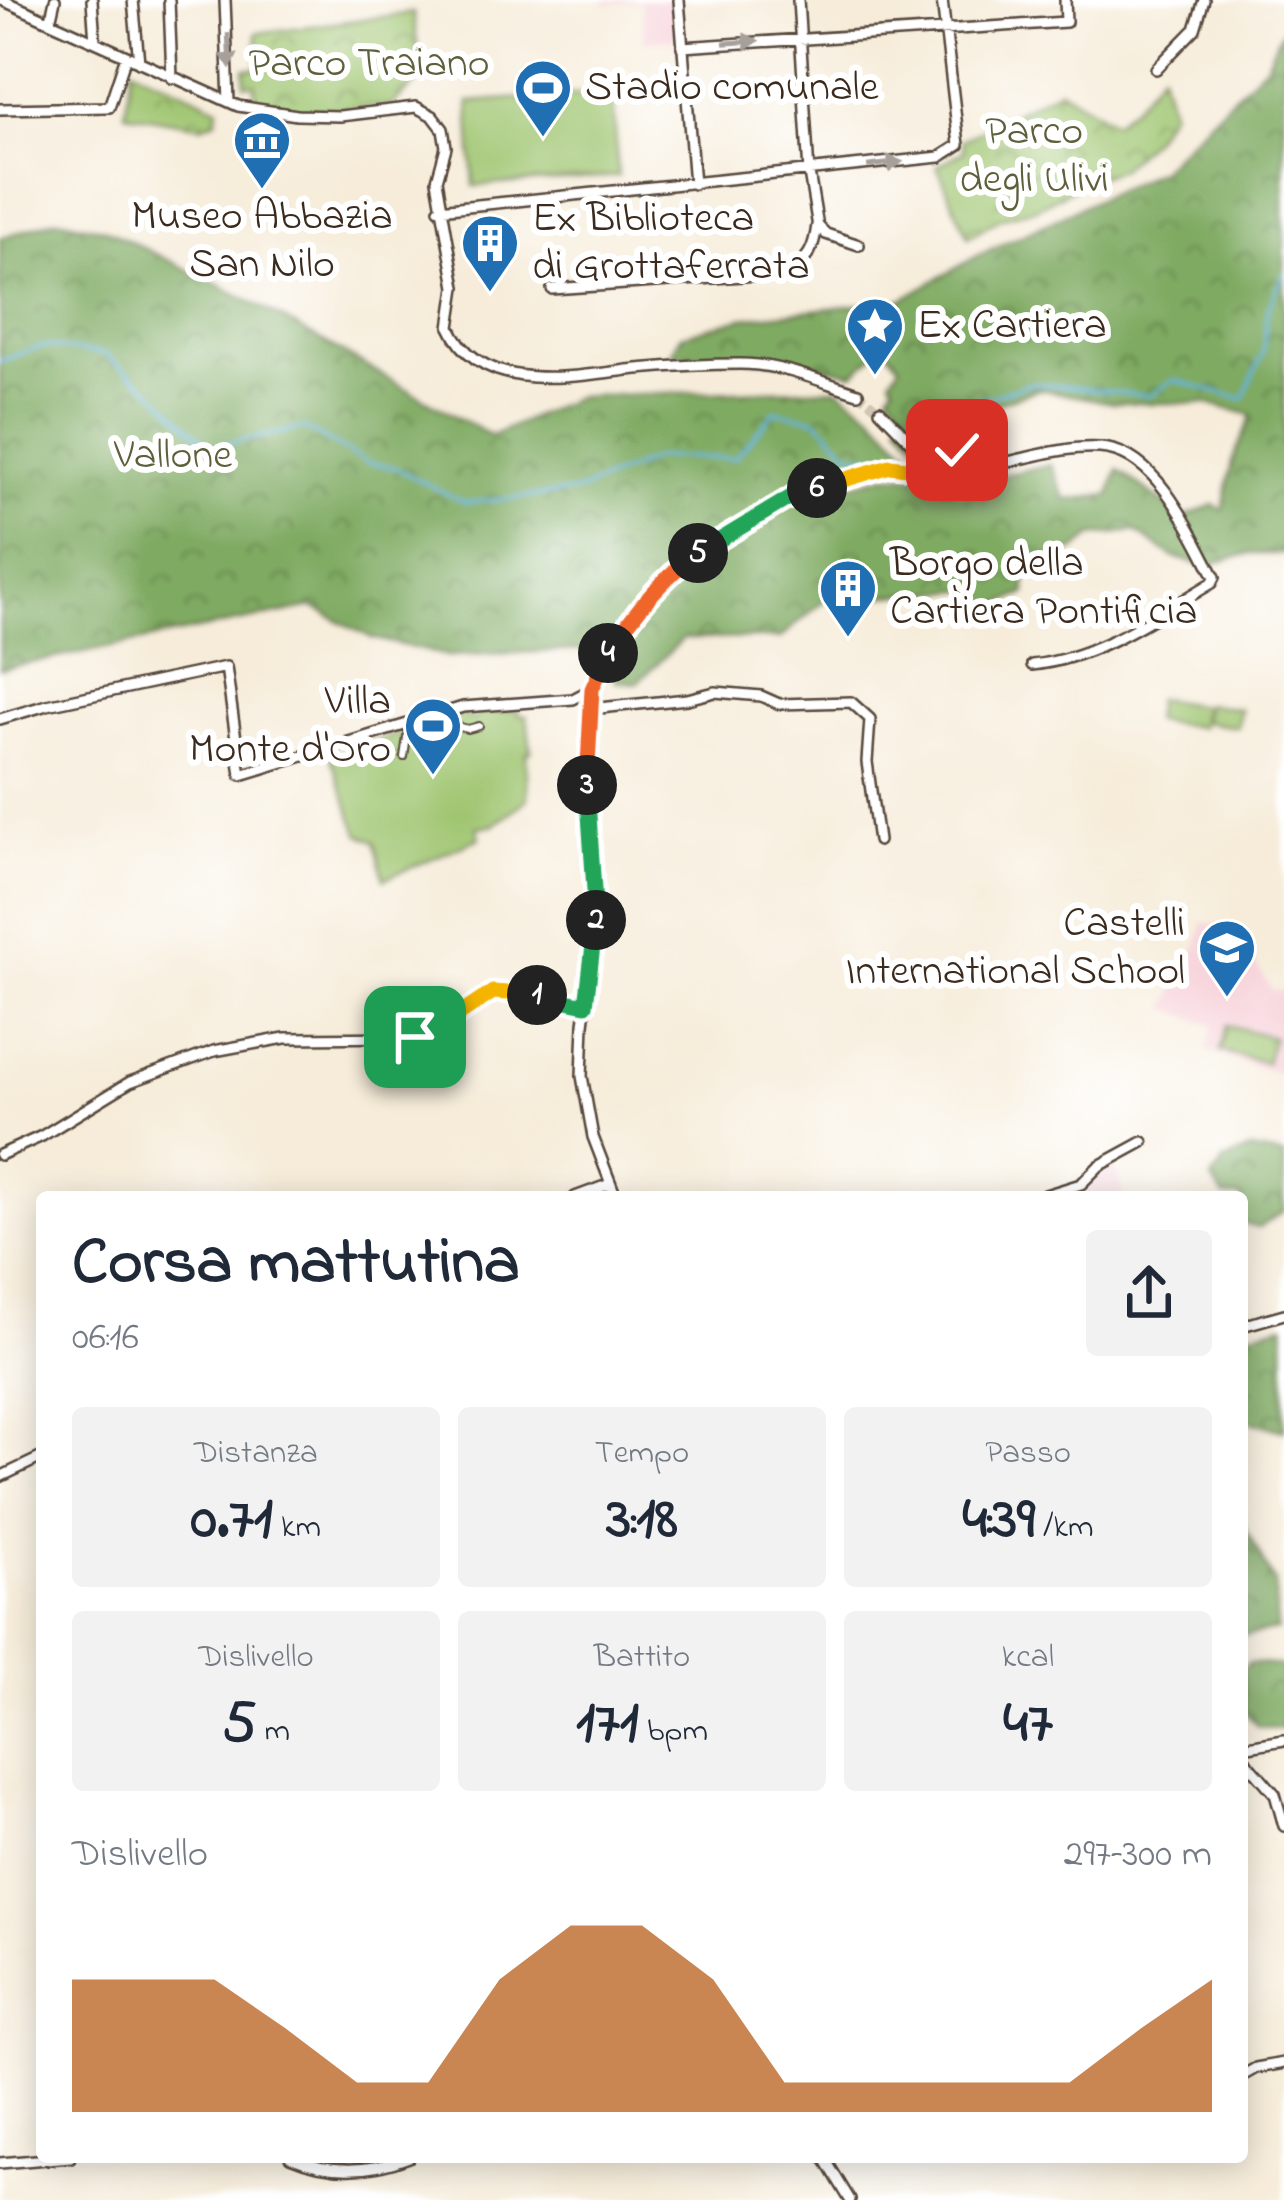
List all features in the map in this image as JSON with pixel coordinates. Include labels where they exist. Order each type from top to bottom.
[{"type":"street","points":[[2,0],[230,103],[297,115],[379,114],[409,107],[424,111],[443,128],[446,147],[438,166],[440,209],[457,287],[450,327],[465,351],[497,369],[539,380],[743,364],[780,368],[858,393]]},
{"type":"street","points":[[50,22],[55,0]]},
{"type":"street","points":[[92,0],[95,41]]},
{"type":"street","points":[[133,0],[139,62]]},
{"type":"street","points":[[169,0],[172,78]]},
{"type":"street","points":[[225,0],[230,103]]},
{"type":"street","points":[[680,0],[694,184]]},
{"type":"street","points":[[552,289],[787,273],[802,264],[814,249],[818,228],[808,173],[798,0]]},
{"type":"street","points":[[440,209],[940,157],[959,145],[942,0]]},
{"type":"street","points":[[682,46],[1066,22],[1065,0]]},
{"type":"street","points":[[1156,69],[1195,29],[1204,0]]},
{"type":"street","points":[[0,109],[109,106],[126,56]]},
{"type":"street","points":[[818,228],[859,245]]},
{"type":"street","points":[[880,410],[921,452],[923,463]]},
{"type":"street","points":[[613,1191],[596,1145],[582,1055],[597,892],[587,793],[592,689],[626,623],[682,563],[796,494],[890,466],[913,469],[957,450],[985,467],[1082,449],[1125,455],[1173,499],[1216,577],[1212,584],[1124,634],[1065,661],[1032,665]]},
{"type":"street","points":[[0,719],[226,667],[241,775],[463,707],[574,699],[592,689]]},
{"type":"street","points":[[590,709],[715,692],[761,696],[779,704],[851,702],[870,719],[867,762],[878,841]]},
{"type":"street","points":[[404,757],[407,737],[448,724],[468,729],[479,726]]},
{"type":"street","points":[[0,1155],[42,1136],[130,1082],[236,1044],[299,1037],[411,1038],[441,1027],[499,991],[586,1005]]},
{"type":"street","points":[[1067,1191],[1108,1160],[1143,1142]]},
{"type":"street","points":[[591,1191],[610,1184]]},
{"type":"street","points":[[1248,1324],[1284,1315]]},
{"type":"street","points":[[0,1477],[36,1460]]},
{"type":"street","points":[[1248,1749],[1284,1740]]},
{"type":"street","points":[[1248,1759],[1275,1794],[1284,1826]]},
{"type":"street","points":[[1248,2073],[1284,2063]]},
{"type":"street","points":[[0,2163],[36,2160]]},
{"type":"street","points":[[306,2163],[342,2170],[392,2163]]},
{"type":"street","points":[[828,2163],[850,2200]]},
{"type":"shaded area","points":[[604,0],[674,0],[676,39],[644,42],[641,2],[604,4]]},
{"type":"shaded area","name":"Castelli International School","points":[[1203,923],[1232,925],[1272,990],[1284,991],[1284,1075],[1206,1051],[1213,1026],[1166,1008],[1198,944]]},
{"type":"shaded area","points":[[1113,1161],[1123,1191],[1076,1191]]},
{"type":"green space","name":"Parco Traiano","points":[[413,13],[422,78],[391,106],[296,110],[260,105],[255,103],[255,84],[245,84],[245,69],[259,68],[256,33]]},
{"type":"green space","points":[[1284,26],[1284,554],[1248,554],[1204,566],[1173,557],[1135,531],[1092,536],[1075,551],[1026,564],[1026,594],[978,612],[969,590],[826,599],[780,638],[683,639],[637,683],[616,681],[626,635],[685,566],[799,499],[886,475],[934,475],[945,489],[1051,464],[1066,500],[1110,495],[1118,470],[1173,510],[1177,520],[1214,505],[1223,510],[1232,462],[1252,415],[1206,403],[1113,403],[1039,389],[967,413],[928,454],[899,422],[906,411],[889,392],[900,365],[887,350],[878,351],[854,373],[804,362],[671,354],[681,335],[742,318],[901,300],[979,255],[1159,170],[1266,64]]},
{"type":"green space","points":[[132,67],[218,107],[216,120],[202,126],[125,113]]},
{"type":"green space","name":"Parco degli Ulivi","points":[[1161,72],[1171,110],[1152,138],[1120,169],[1090,179],[1037,208],[1000,218],[968,237],[937,166],[964,151],[962,140],[1059,89],[1114,122],[1134,106]]},
{"type":"green space","name":"Stadio comunale","points":[[613,92],[618,176],[474,186],[469,102]]},
{"type":"green space","name":"Vallone","points":[[57,219],[105,229],[245,298],[491,436],[578,396],[838,388],[872,413],[915,458],[797,487],[682,558],[604,649],[448,656],[372,638],[313,607],[0,669],[0,238]]},
{"type":"green space","points":[[1156,699],[1203,706],[1200,727],[1153,721]]},
{"type":"green space","points":[[1206,704],[1240,709],[1237,727],[1203,722]]},
{"type":"green space","name":"Villa Monte d'Oro","points":[[518,710],[518,715],[527,716],[531,751],[526,753],[528,799],[493,825],[477,827],[480,838],[384,879],[375,841],[359,834],[330,756],[462,713],[474,720],[479,713]]},
{"type":"green space","points":[[1227,1025],[1273,1037],[1266,1063],[1220,1051]]},
{"type":"green space","points":[[1250,1150],[1284,1156],[1284,1211],[1258,1228],[1248,1225],[1248,1191],[1220,1191],[1212,1180],[1224,1161]]},
{"type":"green space","points":[[1284,1324],[1284,1430],[1248,1421],[1248,1333]]},
{"type":"green space","points":[[1248,1534],[1275,1583],[1277,1630],[1248,1635]]},
{"type":"green space","points":[[1248,1664],[1284,1670],[1284,1729],[1258,1726],[1248,1715]]},
{"type":"waterway","points":[[927,451],[963,405],[1031,383],[1150,396],[1173,380],[1243,399],[1263,352],[1267,312],[1284,273]]},
{"type":"waterway","points":[[0,361],[43,346],[104,354],[154,392],[211,447],[304,428],[368,463],[394,467],[465,503],[576,492],[658,457],[735,458],[775,411],[816,419],[851,453],[915,460]]},
{"type":"tunnel","points":[[858,393],[880,410]]},
{"type":"place","name":"Stadio comunale","points":[[543,139]]},
{"type":"place","name":"Museo Abbazia San Nilo","points":[[262,191]]},
{"type":"place","name":"Ex Biblioteca di Grottaferrata","points":[[490,294]]},
{"type":"place","name":"Ex Cartiera","points":[[875,377]]},
{"type":"place","name":"Borgo della Cartiera Pontificia","points":[[848,639]]},
{"type":"place","name":"Villa Monte d'Oro","points":[[433,777]]},
{"type":"place","name":"Castelli International School","points":[[1227,999]]},
{"type":"route","points":[[415,1037],[441,1027],[499,991],[586,1005],[597,892],[587,793],[592,689],[626,623],[653,593],[682,563],[796,494],[890,466],[916,469],[957,450]]}]
